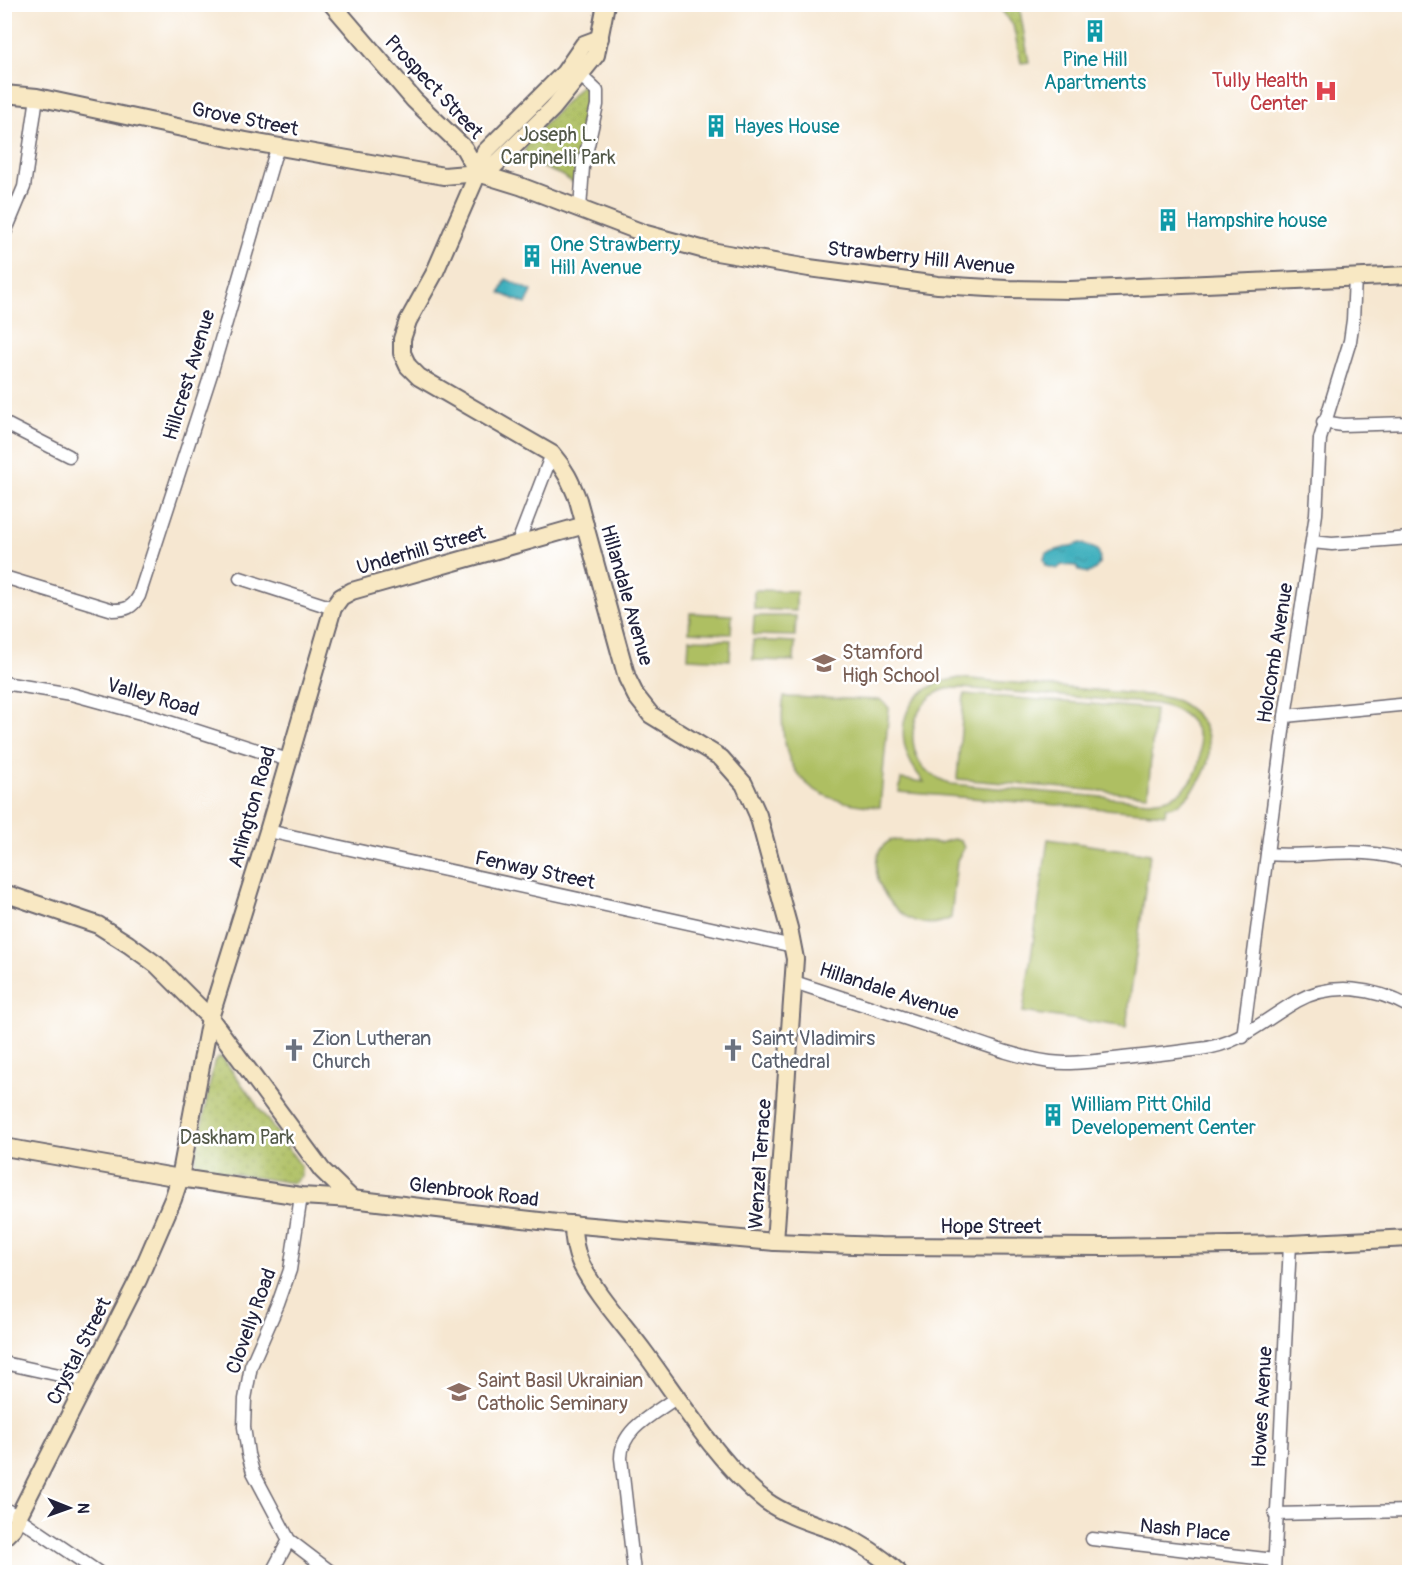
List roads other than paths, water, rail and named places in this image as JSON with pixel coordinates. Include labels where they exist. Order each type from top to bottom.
[{"type":"street","name":"Prospect Street","points":[[332,4],[414,100],[464,148],[478,173]]},
{"type":"street","points":[[478,173],[493,167],[510,152],[553,108],[596,55],[606,4]]},
{"type":"street","name":"Hillandale Avenue","points":[[600,38],[584,45],[564,73],[485,152],[434,274],[408,321],[402,339],[402,353],[408,366],[418,377],[552,454],[570,478],[627,678],[632,687],[644,708],[651,715],[721,758],[744,784],[758,815],[793,946],[794,982],[983,1044],[1050,1062],[1091,1062],[1204,1049],[1228,1043],[1243,1037],[1296,1002],[1322,990],[1366,991],[1389,997],[1410,1007]]},
{"type":"street","points":[[579,209],[583,167],[597,105],[597,91],[580,75]]},
{"type":"street","name":"Grove Street","points":[[4,94],[37,97],[229,138],[444,176],[478,173]]},
{"type":"street","points":[[4,235],[24,187],[37,97]]},
{"type":"street","name":"Hillcrest Avenue","points":[[4,577],[113,610],[127,610],[134,604],[139,596],[211,374],[279,147]]},
{"type":"street","name":"Strawberry Hill Avenue","points":[[478,173],[520,186],[646,234],[705,250],[809,268],[967,288],[1070,290],[1410,275]]},
{"type":"street","name":"Holcomb Avenue","points":[[1243,1037],[1285,716],[1312,542],[1318,491],[1320,439],[1323,422],[1350,341],[1355,278]]},
{"type":"street","points":[[1323,422],[1410,423]]},
{"type":"street","points":[[4,423],[69,456]]},
{"type":"street","points":[[517,545],[552,454]]},
{"type":"street","name":"Underhill Street","points":[[333,608],[341,597],[352,591],[585,525]]},
{"type":"street","points":[[1312,542],[1332,544],[1410,538]]},
{"type":"street","points":[[240,578],[333,608]]},
{"type":"street","name":"Arlington Road","points":[[180,1178],[210,1018],[268,831],[333,608]]},
{"type":"street","name":"Valley Road","points":[[4,683],[71,694],[288,759]]},
{"type":"street","points":[[1285,716],[1410,704]]},
{"type":"street","name":"Fenway Street","points":[[268,831],[793,946]]},
{"type":"street","points":[[1267,854],[1359,852],[1384,854],[1410,862]]},
{"type":"street","points":[[4,893],[98,925],[157,965],[210,1018],[322,1170],[352,1199]]},
{"type":"street","name":"Wenzel Terrace","points":[[775,1242],[794,982]]},
{"type":"street","name":"Glenbrook Road","points":[[4,1147],[180,1178],[302,1196],[352,1199],[573,1224]]},
{"type":"street","name":"Crystal Street","points":[[4,1536],[13,1528],[11,1512],[87,1381],[138,1280],[180,1178]]},
{"type":"street","name":"Clovelly Road","points":[[302,1196],[290,1270],[251,1366],[244,1413],[248,1454],[253,1472],[289,1539],[331,1572]]},
{"type":"street","points":[[573,1224],[576,1252],[586,1272],[677,1397],[734,1470],[768,1502],[789,1514],[850,1538],[898,1572]]},
{"type":"street","name":"Hope Street","points":[[573,1224],[775,1242],[954,1247],[1290,1244],[1410,1238]]},
{"type":"street","name":"Howes Avenue","points":[[1274,1566],[1290,1244]]},
{"type":"street","points":[[4,1363],[87,1381]]},
{"type":"street","points":[[634,1572],[621,1458],[622,1447],[628,1435],[638,1425],[677,1397]]},
{"type":"street","points":[[1275,1514],[1410,1511]]},
{"type":"street","points":[[11,1512],[98,1572]]},
{"type":"street","points":[[272,1572],[289,1539]]},
{"type":"street","name":"Nash Place","points":[[1092,1539],[1274,1566]]},
{"type":"water","points":[[506,279],[532,291],[526,304],[500,293]]},
{"type":"water","points":[[1081,543],[1098,550],[1099,564],[1092,571],[1088,573],[1080,571],[1076,566],[1062,565],[1057,569],[1046,566],[1044,559],[1046,553]]},
{"type":"place","name":"Pine Hill Apartments","points":[[1095,31]]},
{"type":"place","name":"Tully Health Center","points":[[1326,91]]},
{"type":"place","name":"Hayes House","points":[[716,126]]},
{"type":"place","name":"Hampshire house","points":[[1168,220]]},
{"type":"place","name":"One Strawberry Hill Avenue","points":[[532,256]]},
{"type":"place","name":"Stamford High School","points":[[824,663]]},
{"type":"place","name":"Zion Lutheran Church","points":[[294,1050]]},
{"type":"place","name":"Saint Vladimirs Cathedral","points":[[733,1050]]},
{"type":"place","name":"William Pitt Child Developement Center","points":[[1053,1115]]},
{"type":"place","name":"Saint Basil Ukrainian Catholic Seminary","points":[[459,1392]]},
{"type":"park label","name":"Joseph L. Carpinelli Park","points":[[558,146]]},
{"type":"park label","name":"Daskham Park","points":[[237,1137]]}]
